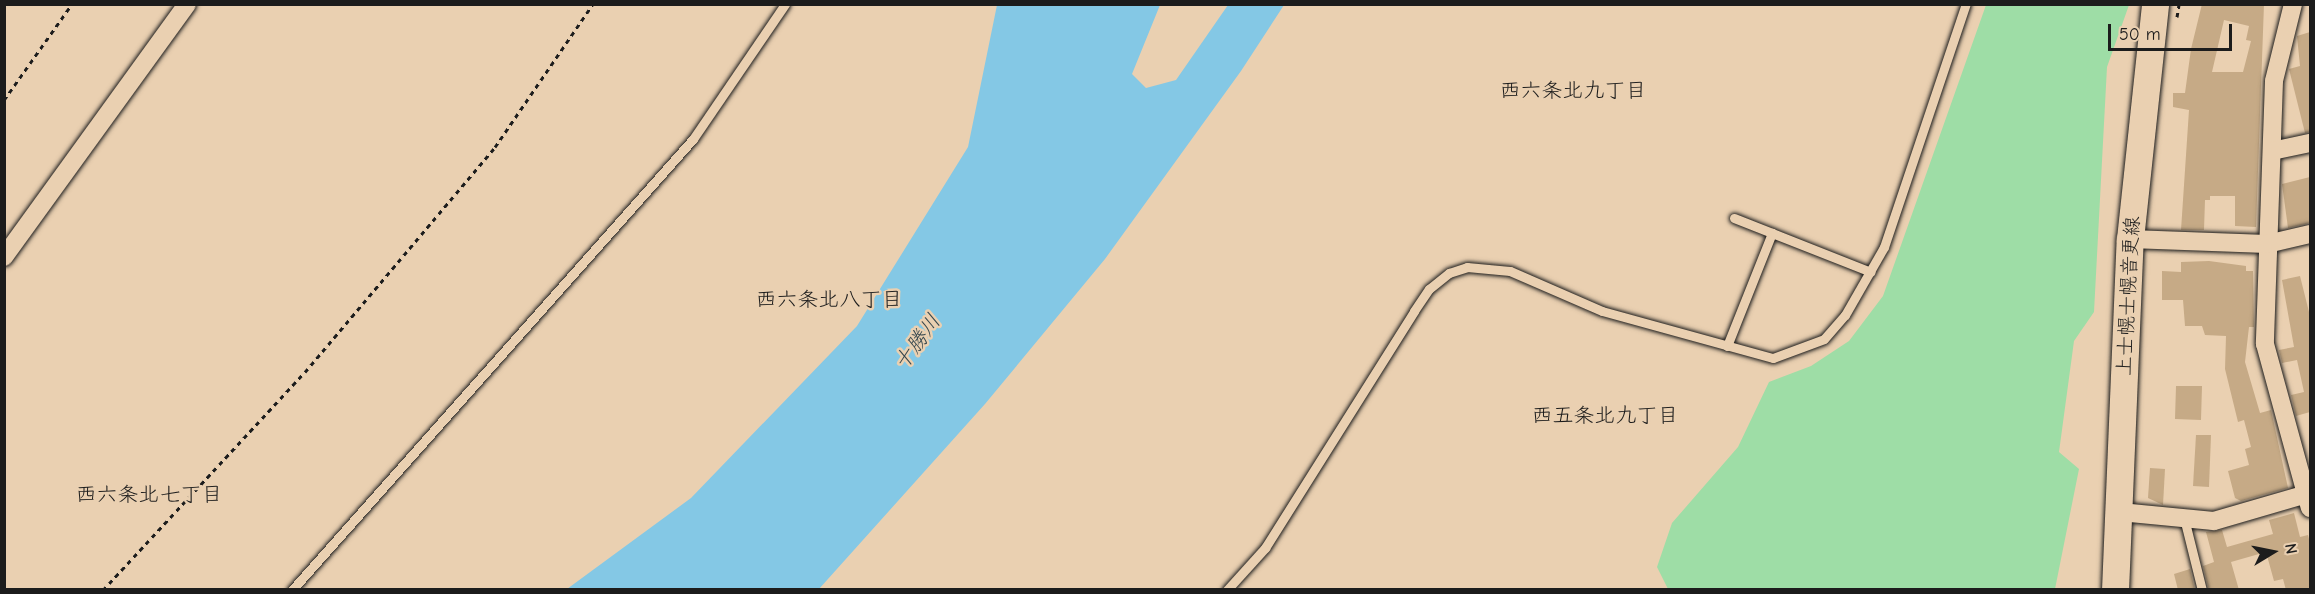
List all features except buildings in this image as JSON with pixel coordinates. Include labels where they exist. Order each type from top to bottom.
[{"type":"main road","name":"上士幌士幌音更線","points":[[2115,590],[2130,239],[2155,4]]},
{"type":"street","points":[[4,257],[187,4]]},
{"type":"street","points":[[2120,512],[2214,521],[2308,501],[2265,344],[2274,81],[2293,4]]},
{"type":"street","points":[[2272,151],[2310,143]]},
{"type":"street","points":[[2130,239],[2267,244],[2310,234]]},
{"type":"lane","points":[[292,590],[693,139],[784,4]]},
{"type":"lane","points":[[1227,590],[1265,548],[1429,289],[1449,273],[1467,267],[1510,270],[1602,311],[1773,358],[1824,339],[1845,315],[1871,272],[1891,226],[1966,4]]},
{"type":"lane","points":[[1734,218],[1871,272]]},
{"type":"lane","points":[[1727,346],[1772,233]]},
{"type":"lane","points":[[2184,518],[2202,590]]},
{"type":"path","points":[[4,100],[72,4]]},
{"type":"path","points":[[103,590],[305,372],[495,147],[593,4]]},
{"type":"path","points":[[2175,25],[2179,4]]},
{"type":"green space","points":[[1986,5],[2129,5],[2107,67],[2094,312],[2074,341],[2059,452],[2079,469],[2055,589],[1668,589],[1657,567],[1672,523],[1738,447],[1769,382],[1811,366],[1849,341],[1883,296]]},
{"type":"water","name":"十勝川","points":[[997,5],[1160,5],[1132,74],[1146,88],[1176,80],[1228,5],[1284,5],[1241,71],[1105,259],[985,404],[819,589],[567,589],[691,498],[857,326],[968,147]]},
{"type":"district","name":"西六条北九丁目","points":[[1573,90]]},
{"type":"district","name":"西六条北八丁目","points":[[829,299]]},
{"type":"district","name":"西五条北九丁目","points":[[1605,415]]},
{"type":"district","name":"西六条北七丁目","points":[[149,494]]}]
